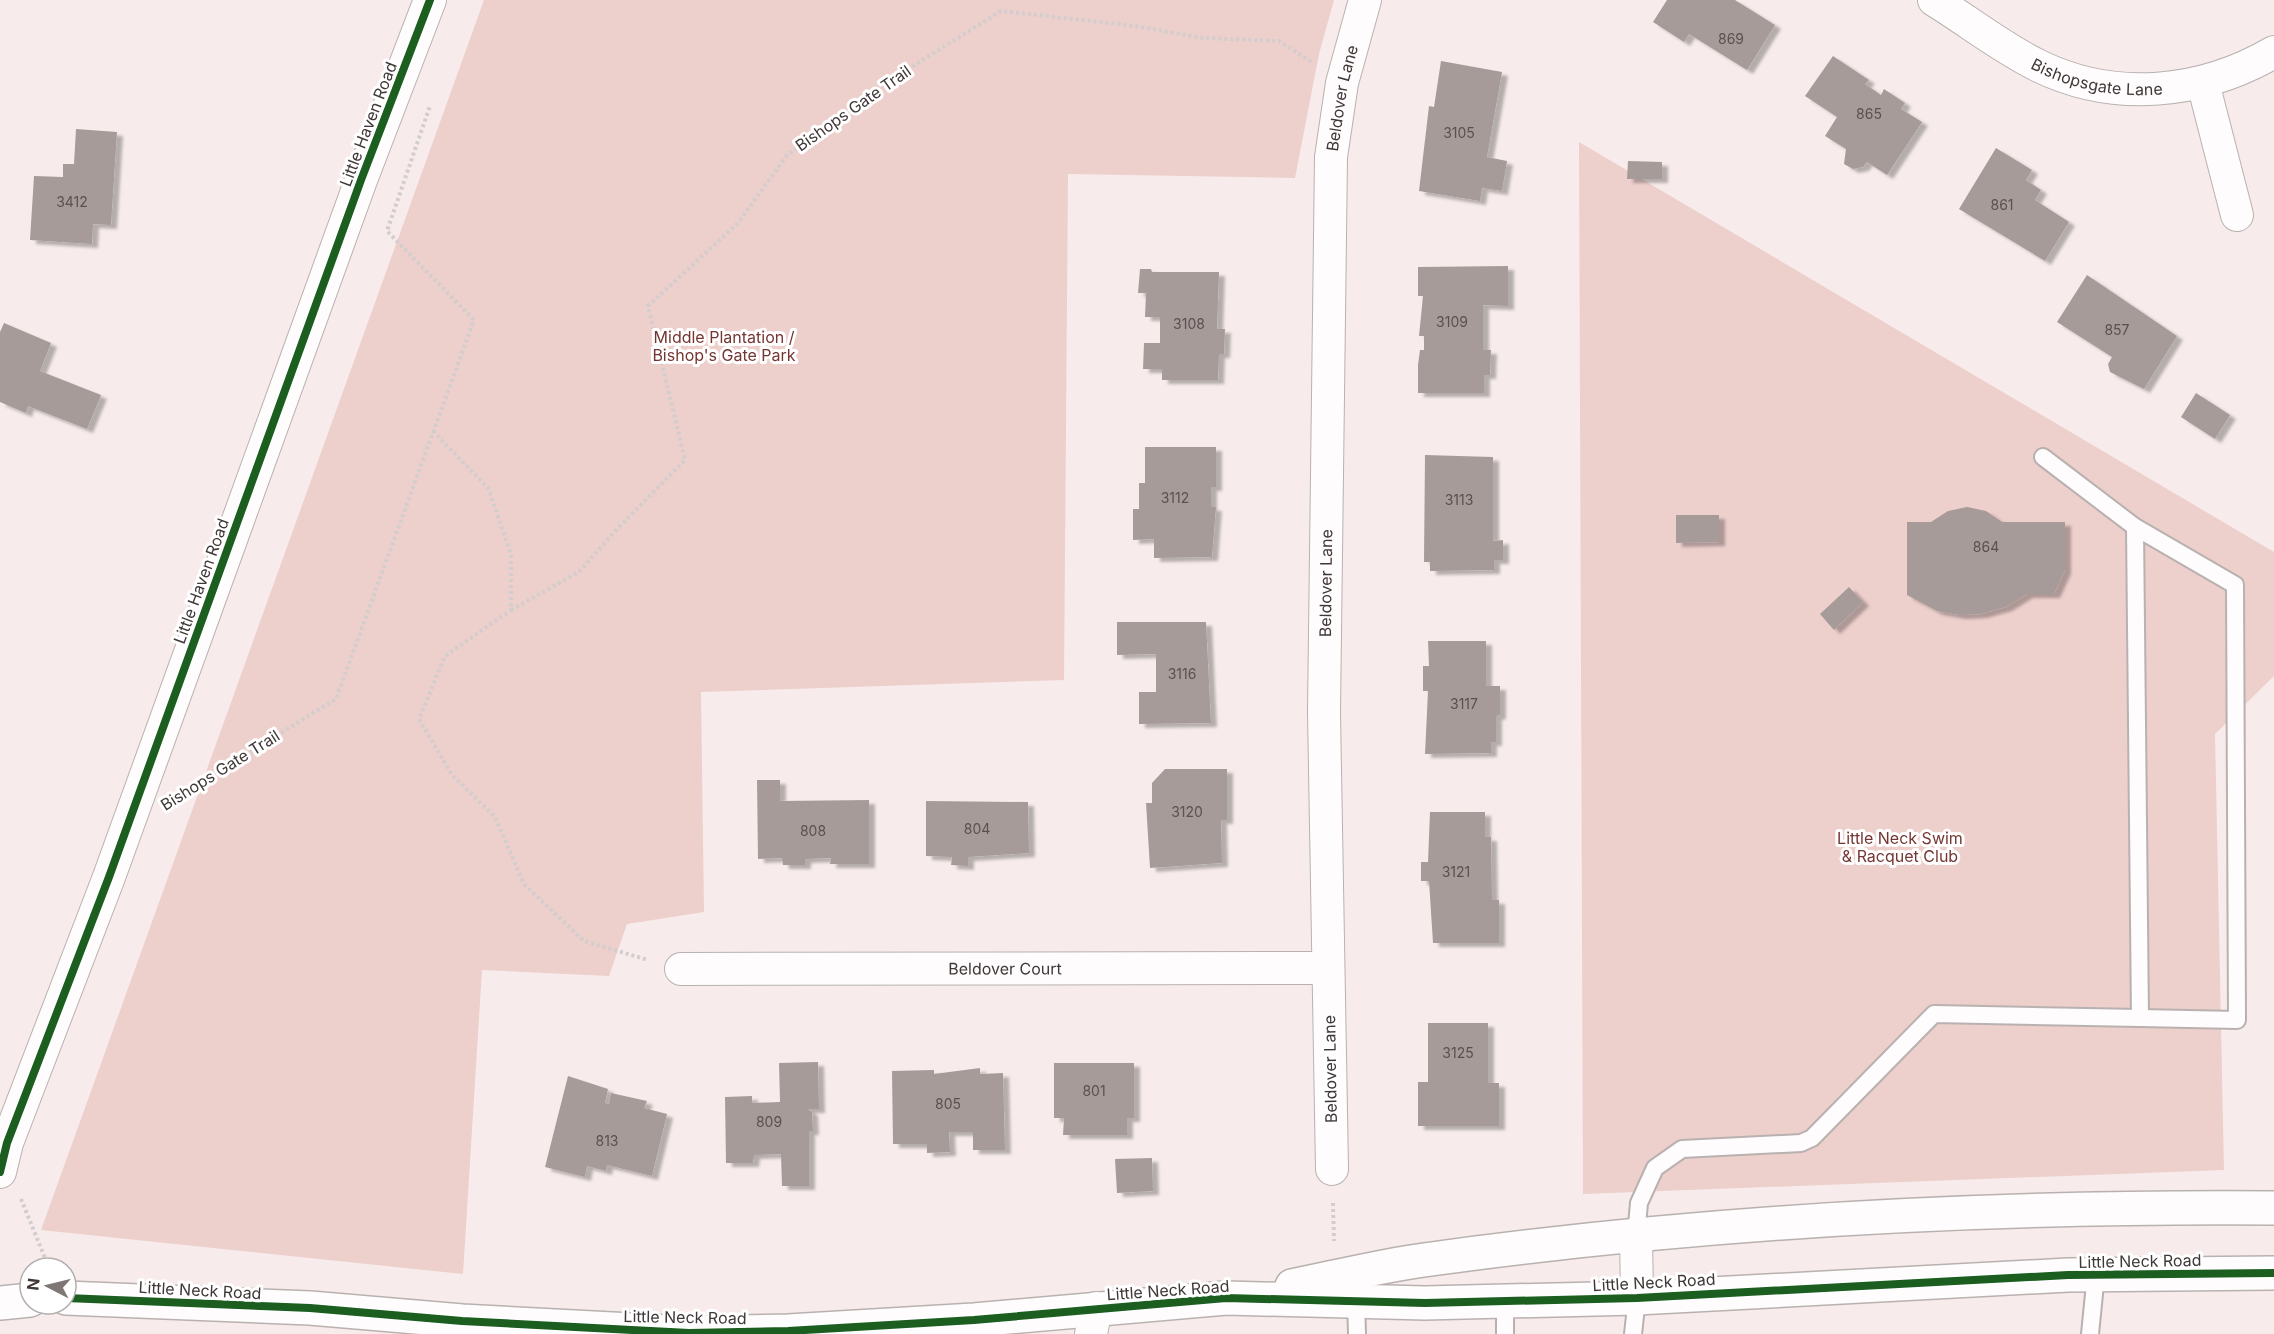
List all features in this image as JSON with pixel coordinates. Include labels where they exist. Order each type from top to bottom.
[{"type":"street","name":"Little Haven Road","points":[[9,1181],[7,1143],[109,877],[357,191],[430,0]]},
{"type":"street","name":"Beldover Lane","points":[[1332,1169],[1324,712],[1331,157],[1342,83],[1365,0]]},
{"type":"street","name":"Bishopsgate Lane","points":[[1934,0],[2038,65],[2080,81],[2124,89],[2160,90],[2203,83],[2247,68],[2274,52]]},
{"type":"street","points":[[2203,83],[2237,215]]},
{"type":"street","name":"Beldover Court","points":[[681,969],[1329,968]]},
{"type":"street","name":"Little Neck Road","points":[[1345,1289],[1421,1260],[1636,1236],[1875,1217],[2123,1207],[2274,1208]]},
{"type":"street","points":[[1636,1236],[1637,1298]]},
{"type":"street","name":"Little Neck Road","points":[[78,1298],[310,1308],[462,1327],[689,1333],[788,1331],[939,1322],[1093,1321],[1226,1298],[1345,1289],[1505,1301],[1637,1298],[1831,1286],[2096,1274],[2274,1273]]},
{"type":"street","points":[[0,1303],[18,1301]]},
{"type":"lane","points":[[1636,1236],[1639,1203],[1655,1168],[1682,1149],[1801,1143],[1812,1138],[1934,1014],[2237,1020],[2235,585],[2135,527],[2043,457]]},
{"type":"lane","points":[[2135,527],[2140,1018]]},
{"type":"lane","points":[[2090,1334],[2096,1274]]},
{"type":"lane","points":[[1345,1289],[1357,1334]]},
{"type":"lane","points":[[1633,1334],[1637,1298]]},
{"type":"lane","points":[[1505,1301],[1505,1334]]},
{"type":"path","points":[[433,431],[488,488],[511,554],[511,610]]},
{"type":"path","points":[[1332,1169],[1345,1289]]},
{"type":"path","points":[[9,1181],[43,1256]]},
{"type":"green space","name":"Middle Plantation / Bishop's Gate Park","points":[[484,0],[1334,0],[1319,54],[1295,178],[1068,174],[1064,680],[701,692],[704,912],[627,924],[609,976],[482,970],[463,1274],[41,1230]]},
{"type":"green space","name":"Little Neck Swim & Racquet Club","points":[[1579,142],[2274,552],[2274,676],[2215,734],[2224,1170],[1583,1194]]},
{"type":"building","points":[[1667,0],[1735,0],[1775,25],[1747,70],[1689,34],[1684,42],[1653,22]]},
{"type":"building","points":[[1833,56],[1869,80],[1865,84],[1881,95],[1884,89],[1905,103],[1901,109],[1922,122],[1887,175],[1867,162],[1863,167],[1853,169],[1844,164],[1846,149],[1825,136],[1837,117],[1805,96]]},
{"type":"building","points":[[1441,61],[1502,72],[1487,157],[1507,161],[1502,191],[1482,188],[1480,201],[1419,191],[1429,106],[1434,107]]},
{"type":"building","points":[[76,129],[117,132],[111,225],[93,224],[92,244],[30,240],[34,176],[63,177],[63,164],[74,164]]},
{"type":"building","points":[[1996,148],[2032,170],[2026,180],[2041,190],[2035,200],[2069,222],[2045,261],[1959,209]]},
{"type":"building","points":[[1628,161],[1662,162],[1662,179],[1627,179]]},
{"type":"building","points":[[1508,266],[1508,306],[1483,305],[1483,350],[1491,350],[1490,375],[1484,375],[1484,393],[1418,393],[1418,365],[1420,350],[1424,350],[1424,336],[1419,336],[1423,296],[1418,296],[1418,267]]},
{"type":"building","points":[[1140,269],[1151,269],[1152,272],[1219,272],[1217,329],[1225,329],[1224,354],[1219,354],[1218,380],[1162,380],[1162,369],[1143,369],[1144,343],[1160,343],[1160,317],[1145,317],[1146,293],[1138,293]]},
{"type":"building","points":[[2087,275],[2177,336],[2144,389],[2110,372],[2108,364],[2112,357],[2057,322]]},
{"type":"building","points":[[4,323],[51,343],[40,371],[101,395],[87,429],[28,406],[26,413],[0,402],[0,332]]},
{"type":"building","points":[[2196,393],[2230,415],[2215,439],[2181,417]]},
{"type":"building","points":[[1145,447],[1216,447],[1216,487],[1211,487],[1211,507],[1216,507],[1212,557],[1154,558],[1154,539],[1133,540],[1133,509],[1139,509],[1139,483],[1145,483]]},
{"type":"building","points":[[1425,455],[1493,457],[1493,541],[1503,540],[1503,560],[1494,560],[1494,570],[1430,571],[1430,562],[1424,562]]},
{"type":"building","points":[[1967,507],[1986,511],[2002,522],[2065,522],[2065,570],[2054,594],[2027,594],[2006,607],[1981,614],[1960,615],[1937,611],[1907,595],[1907,522],[1931,522],[1948,511]]},
{"type":"building","points":[[1676,515],[1719,515],[1719,542],[1676,543]]},
{"type":"building","points":[[1849,587],[1863,602],[1834,630],[1820,614]]},
{"type":"building","points":[[1117,622],[1206,622],[1211,723],[1139,724],[1139,692],[1156,692],[1156,654],[1117,655]]},
{"type":"building","points":[[1428,641],[1486,641],[1486,686],[1500,686],[1500,715],[1496,716],[1496,742],[1491,742],[1491,753],[1425,754],[1428,691],[1423,691],[1423,666],[1429,666]]},
{"type":"building","points":[[1165,769],[1227,769],[1227,820],[1221,820],[1222,863],[1150,868],[1146,803],[1152,803],[1152,783]]},
{"type":"building","points":[[757,780],[780,780],[780,801],[869,800],[869,864],[830,864],[831,858],[805,859],[805,865],[783,865],[782,858],[758,859]]},
{"type":"building","points":[[926,801],[1028,802],[1029,853],[968,857],[968,866],[951,865],[952,857],[926,856]]},
{"type":"building","points":[[1430,812],[1485,812],[1485,837],[1491,837],[1492,900],[1499,900],[1499,943],[1433,943],[1429,881],[1421,881],[1421,862],[1428,862]]},
{"type":"building","points":[[1428,1023],[1488,1023],[1488,1083],[1499,1083],[1499,1126],[1418,1126],[1418,1082],[1428,1082]]},
{"type":"building","points":[[818,1062],[819,1109],[808,1109],[812,1112],[813,1131],[809,1131],[809,1186],[782,1186],[781,1154],[754,1155],[753,1163],[726,1163],[725,1097],[752,1096],[752,1103],[780,1102],[779,1063]]},
{"type":"building","points":[[1054,1063],[1134,1063],[1134,1118],[1127,1118],[1127,1135],[1063,1135],[1064,1118],[1054,1118]]},
{"type":"building","points":[[980,1068],[980,1074],[1003,1073],[1005,1150],[973,1150],[973,1132],[949,1132],[950,1152],[927,1153],[927,1144],[893,1144],[892,1071],[934,1070],[934,1074]]},
{"type":"building","points":[[568,1076],[608,1089],[605,1103],[609,1104],[611,1093],[647,1101],[644,1108],[667,1114],[652,1176],[607,1165],[606,1171],[587,1166],[585,1177],[545,1167]]},
{"type":"building","points":[[1152,1158],[1153,1191],[1117,1193],[1115,1159]]},
{"type":"cycle path","points":[[0,1172],[7,1143],[109,877],[361,180],[430,0]]},
{"type":"cycle path","points":[[78,1298],[310,1308],[462,1321],[689,1333],[788,1331],[974,1320],[1226,1298],[1425,1303],[1637,1298],[2068,1275],[2274,1273]]}]
